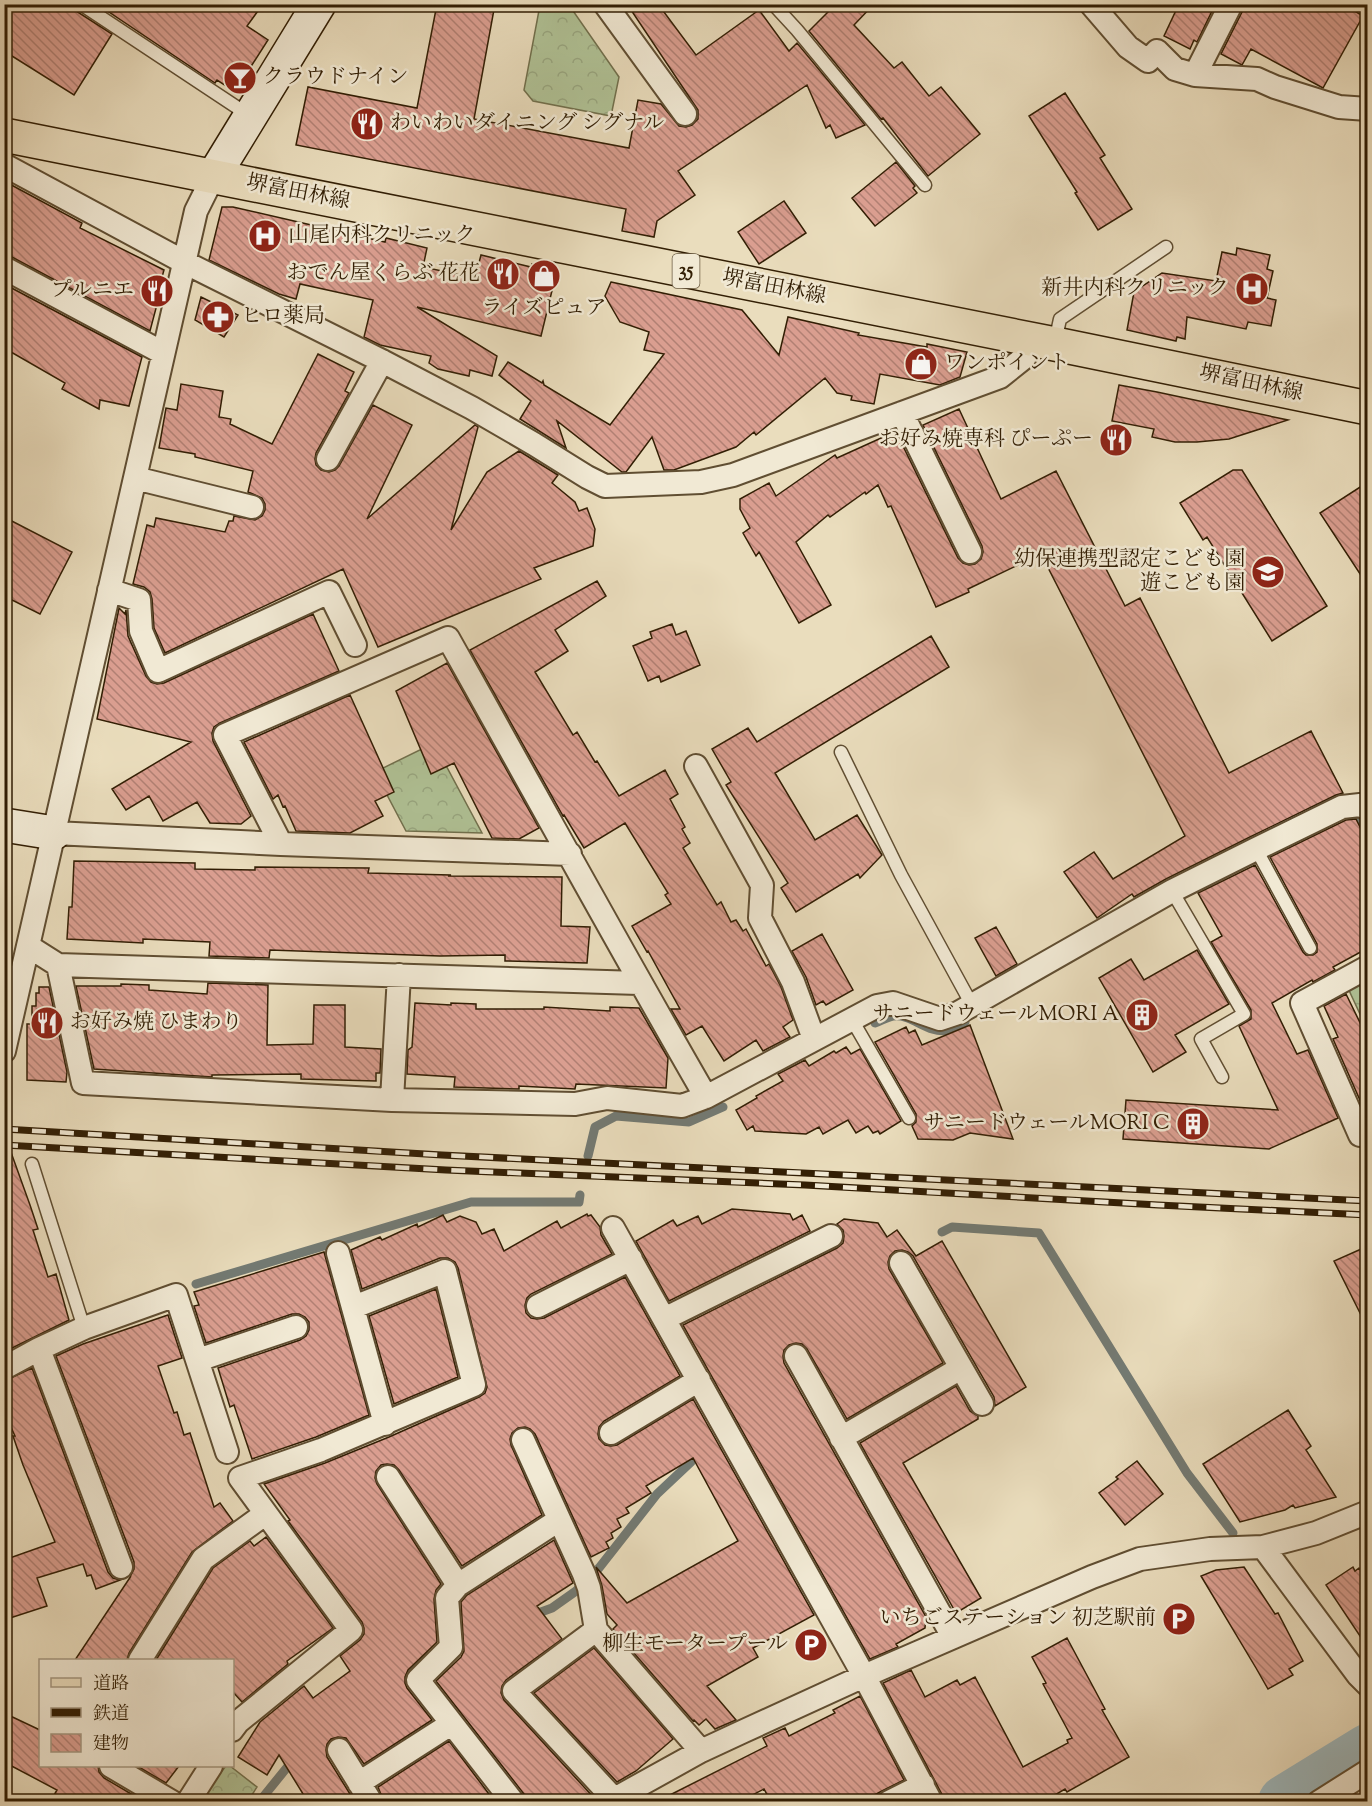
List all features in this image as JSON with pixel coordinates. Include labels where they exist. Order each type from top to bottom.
[{"type":"main road","name":"堺富田林線","points":[[4,135],[1368,408]]},
{"type":"street","points":[[4,1052],[196,211],[213,177],[319,4]]},
{"type":"street","points":[[605,4],[685,114]]},
{"type":"street","points":[[1091,4],[1128,47],[1148,61],[1157,51],[1175,69],[1195,75],[1257,79],[1339,107],[1368,109]]},
{"type":"street","points":[[1195,75],[1232,4]]},
{"type":"street","points":[[4,165],[184,262],[472,408],[605,486],[701,482],[733,475],[1000,377],[1042,342]]},
{"type":"street","points":[[4,268],[164,354]]},
{"type":"street","points":[[328,459],[382,361]]},
{"type":"street","points":[[902,413],[970,552]]},
{"type":"street","points":[[135,478],[252,507]]},
{"type":"street","points":[[109,590],[139,600],[141,631],[158,671],[329,592],[355,645]]},
{"type":"street","points":[[281,844],[225,735],[448,638],[570,854],[639,982],[706,1097]]},
{"type":"street","points":[[696,766],[762,885],[760,918],[793,982],[814,1039]]},
{"type":"street","points":[[58,965],[83,1083],[392,1100],[574,1104],[607,1098],[681,1106],[706,1097],[877,1006],[893,1003],[940,1019],[958,1013],[1172,891],[1256,849],[1342,807],[1360,805],[1368,809]]},
{"type":"street","points":[[4,825],[54,833],[570,854]]},
{"type":"street","points":[[28,946],[58,965],[639,982]]},
{"type":"street","points":[[1360,1135],[1302,1003],[1368,967]]},
{"type":"street","points":[[392,1100],[399,975]]},
{"type":"street","points":[[614,1228],[927,1793],[889,1802]]},
{"type":"street","points":[[664,1319],[831,1236]]},
{"type":"street","points":[[338,1253],[385,1424]]},
{"type":"street","points":[[538,1306],[631,1259]]},
{"type":"street","points":[[901,1263],[982,1404]]},
{"type":"street","points":[[234,1727],[351,1630],[240,1478],[321,1450],[474,1385],[445,1271],[354,1307]]},
{"type":"street","points":[[4,1368],[84,1328],[176,1295],[227,1452]]},
{"type":"street","points":[[198,1360],[296,1327]]},
{"type":"street","points":[[39,1349],[121,1567]]},
{"type":"street","points":[[796,1356],[953,1637]]},
{"type":"street","points":[[841,1438],[961,1368]]},
{"type":"street","points":[[611,1433],[699,1380]]},
{"type":"street","points":[[523,1440],[587,1581],[596,1629],[701,1751]]},
{"type":"street","points":[[388,1477],[458,1585]]},
{"type":"street","points":[[596,1629],[514,1691],[622,1798],[701,1751],[864,1676],[1092,1577],[1140,1559],[1210,1550],[1263,1547],[1316,1533],[1368,1512]]},
{"type":"street","points":[[141,1659],[203,1559],[266,1514]]},
{"type":"street","points":[[513,1802],[418,1680],[451,1647],[447,1598],[458,1585],[559,1520]]},
{"type":"street","points":[[1263,1547],[1358,1675],[1368,1685]]},
{"type":"street","points":[[339,1750],[365,1792],[451,1724]]},
{"type":"street","points":[[113,1767],[172,1802]]},
{"type":"street","points":[[188,1802],[210,1767]]},
{"type":"street","points":[[1319,1802],[1368,1771]]},
{"type":"lane","points":[[81,4],[250,116]]},
{"type":"lane","points":[[774,4],[925,185]]},
{"type":"lane","points":[[1042,342],[1060,318],[1166,247]]},
{"type":"lane","points":[[841,752],[902,875],[972,1005]]},
{"type":"lane","points":[[1256,849],[1310,948]]},
{"type":"lane","points":[[1172,891],[1244,1014],[1201,1039],[1222,1077]]},
{"type":"lane","points":[[851,1018],[909,1118]]},
{"type":"lane","points":[[32,1164],[84,1328]]},
{"type":"green space","points":[[540,5],[569,5],[619,77],[611,116],[533,101],[524,90]]},
{"type":"green space","points":[[434,743],[482,833],[406,831],[375,772]]},
{"type":"green space","points":[[1364,977],[1367,986],[1367,1027],[1347,986]]},
{"type":"green space","points":[[225,1767],[231,1767],[257,1787],[248,1801],[202,1802],[206,1791]]},
{"type":"building","points":[[4,4],[73,4],[76,11],[112,34],[74,95],[4,51]]},
{"type":"building","points":[[97,4],[263,4],[247,26],[268,40],[237,93],[217,80],[215,83]]},
{"type":"building","points":[[437,4],[495,4],[474,119],[629,148],[638,100],[661,104],[679,126],[692,125],[698,119],[698,110],[627,4],[658,4],[696,55],[759,10],[789,51],[797,43],[865,125],[836,138],[830,125],[826,128],[807,85],[678,171],[695,195],[657,221],[654,237],[622,231],[626,209],[296,145],[308,87],[417,108]]},
{"type":"building","points":[[836,4],[874,4],[854,25],[894,68],[902,62],[929,96],[941,87],[980,134],[928,176],[883,118],[881,119],[809,31]]},
{"type":"building","points":[[1179,4],[1198,4],[1212,11],[1197,42],[1194,40],[1190,49],[1164,36]]},
{"type":"building","points":[[1244,4],[1343,4],[1363,16],[1323,88],[1251,49],[1242,65],[1221,54]]},
{"type":"building","points":[[1065,93],[1105,155],[1100,158],[1132,209],[1098,230],[1029,116]]},
{"type":"building","points":[[896,162],[915,186],[913,188],[917,193],[875,226],[852,198]]},
{"type":"building","points":[[4,181],[82,223],[80,228],[164,270],[150,331],[10,256],[4,255]]},
{"type":"building","points":[[784,201],[806,233],[759,264],[738,232]]},
{"type":"building","points":[[222,207],[233,207],[385,242],[386,238],[427,248],[423,267],[475,278],[481,255],[531,267],[532,264],[557,270],[541,336],[417,307],[497,356],[492,376],[470,370],[469,376],[438,369],[429,363],[431,356],[380,345],[364,337],[373,300],[300,284],[296,299],[279,294],[209,260]]},
{"type":"building","points":[[1237,248],[1270,255],[1267,269],[1273,271],[1267,298],[1276,300],[1271,326],[1248,322],[1246,329],[1187,317],[1185,339],[1177,337],[1176,341],[1127,330],[1134,292],[1162,273],[1216,281],[1222,252],[1236,255]]},
{"type":"building","points":[[611,282],[742,310],[779,355],[788,317],[859,333],[858,335],[967,352],[960,377],[940,385],[880,374],[874,404],[851,400],[852,396],[837,393],[825,378],[756,435],[754,432],[736,447],[674,470],[664,470],[652,437],[626,472],[622,472],[557,421],[566,448],[520,419],[531,401],[499,375],[508,362],[542,383],[543,381],[544,385],[610,425],[664,354],[644,350],[649,332],[620,322],[605,296]]},
{"type":"building","points":[[4,284],[142,357],[129,406],[100,400],[99,409],[62,389],[65,383],[4,348]]},
{"type":"building","points":[[201,297],[238,315],[224,337],[195,320]]},
{"type":"building","points":[[318,354],[354,372],[345,391],[349,393],[316,453],[316,465],[321,470],[329,472],[339,466],[373,405],[412,425],[367,519],[475,425],[478,427],[451,530],[487,472],[519,451],[558,475],[552,483],[575,502],[579,511],[587,508],[595,529],[593,546],[534,568],[541,579],[378,647],[343,569],[165,653],[154,628],[150,592],[144,587],[133,584],[147,525],[154,527],[156,518],[225,532],[229,521],[233,521],[234,516],[255,520],[262,516],[265,510],[262,498],[248,492],[253,471],[195,457],[195,454],[159,448],[166,408],[177,410],[181,384],[223,391],[219,417],[231,419],[230,424],[272,444]]},
{"type":"building","points":[[1119,385],[1288,420],[1229,439],[1175,442],[1152,437],[1154,429],[1112,421]]},
{"type":"building","points":[[959,409],[1001,499],[1056,471],[1125,606],[1140,598],[1229,773],[1311,731],[1343,793],[1250,837],[1134,897],[1132,894],[1097,918],[1064,872],[1094,852],[1113,879],[1185,836],[1041,554],[936,607],[891,506],[888,507],[878,485],[830,517],[828,515],[796,542],[831,605],[799,623],[759,552],[756,556],[743,533],[750,528],[740,509],[740,499],[769,483],[776,496],[835,455],[837,458],[890,434],[893,439],[898,436],[958,558],[963,563],[975,564],[981,559],[982,546],[923,425]]},
{"type":"building","points":[[1233,470],[1242,470],[1327,606],[1272,641],[1207,537],[1203,540],[1180,503]]},
{"type":"building","points":[[1368,482],[1368,586],[1320,513]]},
{"type":"building","points":[[4,517],[72,552],[40,614],[4,596]]},
{"type":"building","points":[[597,581],[606,596],[555,630],[568,651],[535,672],[573,735],[577,732],[619,796],[665,770],[678,794],[670,799],[685,827],[682,829],[690,843],[683,848],[717,905],[721,902],[731,922],[736,920],[743,931],[746,929],[766,966],[769,964],[781,987],[793,1020],[783,1027],[790,1037],[763,1051],[756,1040],[724,1061],[702,1026],[686,1035],[671,1009],[680,1009],[632,926],[671,904],[665,895],[668,893],[625,823],[584,848],[563,816],[470,650]]},
{"type":"building","points":[[119,608],[125,614],[126,610],[128,636],[146,676],[151,682],[157,684],[164,683],[313,614],[339,671],[214,727],[213,741],[251,816],[241,824],[210,823],[197,802],[163,821],[149,796],[126,810],[112,789],[191,742],[97,719]]},
{"type":"building","points":[[672,624],[676,635],[686,631],[700,665],[661,682],[659,676],[648,681],[633,646],[652,638],[650,632]]},
{"type":"building","points":[[931,636],[949,667],[775,773],[815,840],[857,815],[882,855],[860,878],[858,874],[796,912],[781,888],[788,883],[726,785],[731,782],[712,749],[748,728],[757,742]]},
{"type":"building","points":[[447,663],[539,828],[519,839],[492,838],[454,763],[431,774],[396,691]]},
{"type":"building","points":[[350,695],[394,792],[375,801],[383,816],[350,833],[296,831],[278,795],[273,799],[244,742]]},
{"type":"building","points":[[1356,819],[1360,827],[1368,823],[1368,948],[1333,967],[1335,970],[1313,982],[1312,980],[1272,1003],[1297,1054],[1308,1050],[1338,1118],[1269,1149],[1123,1139],[1126,1100],[1278,1110],[1239,1026],[1251,1019],[1251,1010],[1211,942],[1222,936],[1198,893],[1255,865],[1303,952],[1306,955],[1313,955],[1317,952],[1317,944],[1270,857],[1346,820]]},
{"type":"building","points":[[74,861],[195,863],[195,869],[369,868],[368,873],[562,877],[561,926],[590,927],[587,963],[505,961],[505,955],[440,956],[270,950],[269,958],[209,956],[210,942],[143,939],[143,943],[67,939],[69,907],[72,907]]},
{"type":"building","points":[[996,927],[1017,964],[996,976],[975,938]]},
{"type":"building","points":[[822,934],[853,990],[826,1005],[823,1001],[816,1005],[806,977],[792,951]]},
{"type":"building","points":[[1197,950],[1229,1004],[1175,1035],[1186,1052],[1153,1072],[1099,978],[1131,959],[1144,980]]},
{"type":"building","points":[[208,983],[268,985],[267,1045],[313,1044],[314,1005],[345,1005],[345,1047],[381,1049],[380,1073],[376,1073],[376,1081],[301,1079],[301,1074],[212,1075],[212,1077],[94,1069],[76,986],[149,985],[149,990],[207,994]]},
{"type":"building","points":[[39,987],[49,987],[67,1072],[66,1082],[27,1080],[27,1024],[32,1024],[32,1006],[36,1006],[36,993],[39,993]]},
{"type":"building","points":[[1346,994],[1368,1039],[1368,1105],[1363,1107],[1333,1039],[1338,1037],[1324,1006]]},
{"type":"building","points":[[415,1003],[476,1004],[476,1009],[544,1009],[544,1007],[610,1011],[610,1007],[639,1008],[668,1058],[666,1088],[576,1084],[575,1089],[519,1086],[519,1089],[454,1087],[455,1077],[407,1074],[408,1050],[412,1047]]},
{"type":"building","points":[[970,1025],[1013,1139],[970,1133],[953,1140],[918,1139],[912,1126],[916,1122],[916,1114],[875,1042],[906,1027],[909,1033],[915,1030],[922,1045]]},
{"type":"building","points":[[846,1047],[851,1054],[860,1049],[901,1121],[880,1134],[878,1131],[873,1133],[868,1126],[856,1133],[848,1120],[823,1134],[819,1127],[806,1134],[755,1131],[753,1126],[747,1130],[736,1110],[783,1081],[778,1074],[805,1060],[809,1066],[834,1051],[836,1053]]},
{"type":"building","points":[[4,1144],[8,1144],[38,1229],[33,1230],[48,1277],[56,1274],[69,1320],[4,1352]]},
{"type":"building","points":[[732,1209],[790,1214],[793,1220],[802,1215],[810,1231],[669,1301],[636,1241],[673,1220],[677,1226],[698,1216],[702,1224]]},
{"type":"building","points":[[587,1214],[591,1215],[600,1227],[601,1235],[612,1254],[531,1294],[525,1305],[526,1313],[531,1318],[544,1318],[625,1277],[680,1376],[604,1421],[599,1427],[599,1439],[605,1445],[617,1445],[693,1399],[814,1615],[753,1648],[758,1657],[707,1686],[736,1720],[715,1729],[706,1719],[699,1725],[693,1721],[613,1629],[617,1625],[607,1614],[596,1567],[627,1603],[738,1541],[693,1458],[646,1486],[651,1493],[626,1508],[629,1513],[617,1519],[621,1527],[611,1533],[613,1538],[606,1542],[609,1548],[591,1557],[535,1434],[525,1427],[518,1428],[512,1433],[511,1445],[542,1515],[462,1566],[399,1470],[394,1465],[381,1465],[376,1471],[377,1484],[441,1584],[436,1590],[434,1599],[437,1642],[408,1670],[405,1677],[407,1688],[432,1720],[364,1764],[346,1738],[331,1739],[327,1744],[327,1757],[355,1802],[308,1802],[279,1755],[267,1775],[238,1757],[260,1722],[304,1686],[313,1698],[350,1671],[340,1656],[360,1640],[364,1634],[364,1628],[264,1484],[325,1463],[389,1437],[479,1397],[485,1393],[487,1387],[455,1262],[448,1258],[440,1258],[362,1289],[351,1250],[380,1237],[382,1240],[417,1224],[418,1227],[443,1215],[447,1222],[460,1216],[476,1222],[482,1234],[494,1229],[504,1251],[557,1221],[561,1228]]},
{"type":"building","points":[[844,1219],[878,1223],[887,1237],[897,1230],[916,1256],[942,1241],[1026,1387],[995,1406],[994,1397],[913,1256],[902,1250],[895,1251],[890,1256],[889,1269],[943,1363],[847,1419],[807,1349],[802,1344],[796,1343],[784,1350],[784,1363],[926,1617],[925,1628],[896,1644],[898,1647],[870,1659],[683,1325],[837,1248],[843,1243],[844,1236],[843,1230],[837,1224]]},
{"type":"building","points":[[1368,1246],[1368,1329],[1334,1261]]},
{"type":"building","points":[[324,1252],[369,1415],[316,1437],[252,1459],[234,1405],[230,1407],[218,1368],[300,1340],[309,1330],[309,1322],[299,1314],[292,1314],[206,1343],[194,1306],[199,1305],[194,1292]]},
{"type":"building","points":[[436,1289],[458,1377],[394,1404],[369,1316]]},
{"type":"building","points":[[168,1315],[182,1358],[158,1366],[184,1435],[190,1433],[214,1507],[220,1503],[233,1521],[192,1552],[127,1659],[76,1659],[134,1569],[134,1562],[56,1356],[83,1344]]},
{"type":"building","points":[[32,1368],[108,1572],[113,1578],[120,1580],[96,1589],[91,1575],[87,1576],[83,1564],[37,1578],[47,1606],[4,1620],[4,1560],[55,1542],[4,1412],[4,1381]]},
{"type":"building","points":[[956,1386],[970,1411],[978,1416],[978,1419],[903,1463],[981,1598],[956,1613],[860,1443]]},
{"type":"building","points":[[1288,1410],[1311,1446],[1306,1450],[1336,1497],[1295,1508],[1293,1505],[1285,1510],[1240,1522],[1203,1464]]},
{"type":"building","points":[[1137,1461],[1163,1494],[1125,1525],[1099,1493]]},
{"type":"building","points":[[266,1537],[333,1628],[287,1661],[288,1664],[242,1702],[234,1693],[234,1659],[157,1659],[213,1568],[250,1541],[254,1546]]},
{"type":"building","points":[[554,1540],[573,1583],[537,1606],[562,1639],[506,1680],[501,1693],[504,1700],[596,1802],[526,1802],[524,1794],[436,1681],[461,1657],[464,1651],[461,1602],[467,1595]]},
{"type":"building","points":[[1244,1567],[1275,1614],[1278,1613],[1303,1661],[1289,1669],[1293,1675],[1268,1689],[1201,1576],[1216,1570]]},
{"type":"building","points":[[1353,1567],[1355,1571],[1359,1568],[1368,1581],[1368,1648],[1326,1585]]},
{"type":"building","points":[[1067,1638],[1105,1709],[1102,1710],[1129,1757],[1067,1792],[1065,1789],[1043,1802],[946,1802],[883,1683],[911,1670],[925,1697],[957,1680],[960,1685],[975,1677],[1023,1767],[1068,1743],[1067,1740],[1072,1738],[1043,1684],[1046,1683],[1032,1657]]},
{"type":"building","points":[[594,1648],[673,1739],[636,1771],[617,1782],[534,1693]]},
{"type":"building","points":[[860,1696],[904,1780],[862,1802],[771,1802],[764,1789],[739,1802],[656,1802],[767,1746],[763,1738],[785,1728],[789,1736],[835,1713],[833,1710]]},
{"type":"building","points":[[4,1713],[39,1730],[39,1767],[98,1767],[104,1778],[145,1802],[50,1802],[57,1790],[4,1762]]},
{"type":"building","points":[[449,1741],[495,1802],[384,1802],[378,1787]]},
{"type":"building","points":[[139,1767],[178,1767],[166,1783]]},
{"type":"waterway","points":[[1353,820],[1368,825]]},
{"type":"waterway","points":[[875,1023],[900,1016],[941,1031],[965,1022]]},
{"type":"waterway","points":[[588,1156],[595,1127],[616,1116],[689,1122],[723,1107]]},
{"type":"waterway","points":[[196,1284],[471,1202],[579,1202],[580,1195]]},
{"type":"waterway","points":[[942,1232],[952,1227],[1039,1233],[1187,1473],[1233,1533]]},
{"type":"waterway","points":[[530,1616],[552,1608],[576,1591],[599,1568],[657,1494],[691,1462]]},
{"type":"waterway","points":[[399,1683],[425,1654]]},
{"type":"waterway","points":[[317,1746],[340,1738],[351,1731]]},
{"type":"waterway","points":[[1285,1802],[1368,1751]]},
{"type":"waterway","points":[[259,1802],[293,1760]]},
{"type":"railway","points":[[4,1129],[442,1155],[1368,1201]]},
{"type":"railway","points":[[4,1145],[446,1170],[805,1185],[1368,1215]]},
{"type":"place","name":"クラウドナイン","points":[[240,78]]},
{"type":"place","name":"わいわいダイニング シグナル","points":[[367,124]]},
{"type":"place","name":"山尾内科クリニック","points":[[265,236]]},
{"type":"place","name":"おでん屋くらぶ 花花","points":[[503,274]]},
{"type":"place","name":"ライズピュア","points":[[544,276]]},
{"type":"place","name":"新井内科クリニック","points":[[1252,289]]},
{"type":"place","name":"プルニエ","points":[[157,291]]},
{"type":"place","name":"ヒロ薬局","points":[[218,317]]},
{"type":"place","name":"ワンポイント","points":[[921,364]]},
{"type":"place","name":"お好み焼専科 ぴーぷー","points":[[1116,440]]},
{"type":"place","name":"幼保連携型認定こども園 遊こども園","points":[[1268,572]]},
{"type":"place","name":"サニードウェールMORI A","points":[[1142,1015]]},
{"type":"place","name":"お好み焼 ひまわり","points":[[47,1023]]},
{"type":"place","name":"サニードウェールMORI C","points":[[1193,1124]]},
{"type":"place","name":"いちごステーション 初芝駅前","points":[[1179,1619]]},
{"type":"place","name":"柳生モータープール","points":[[811,1645]]}]
